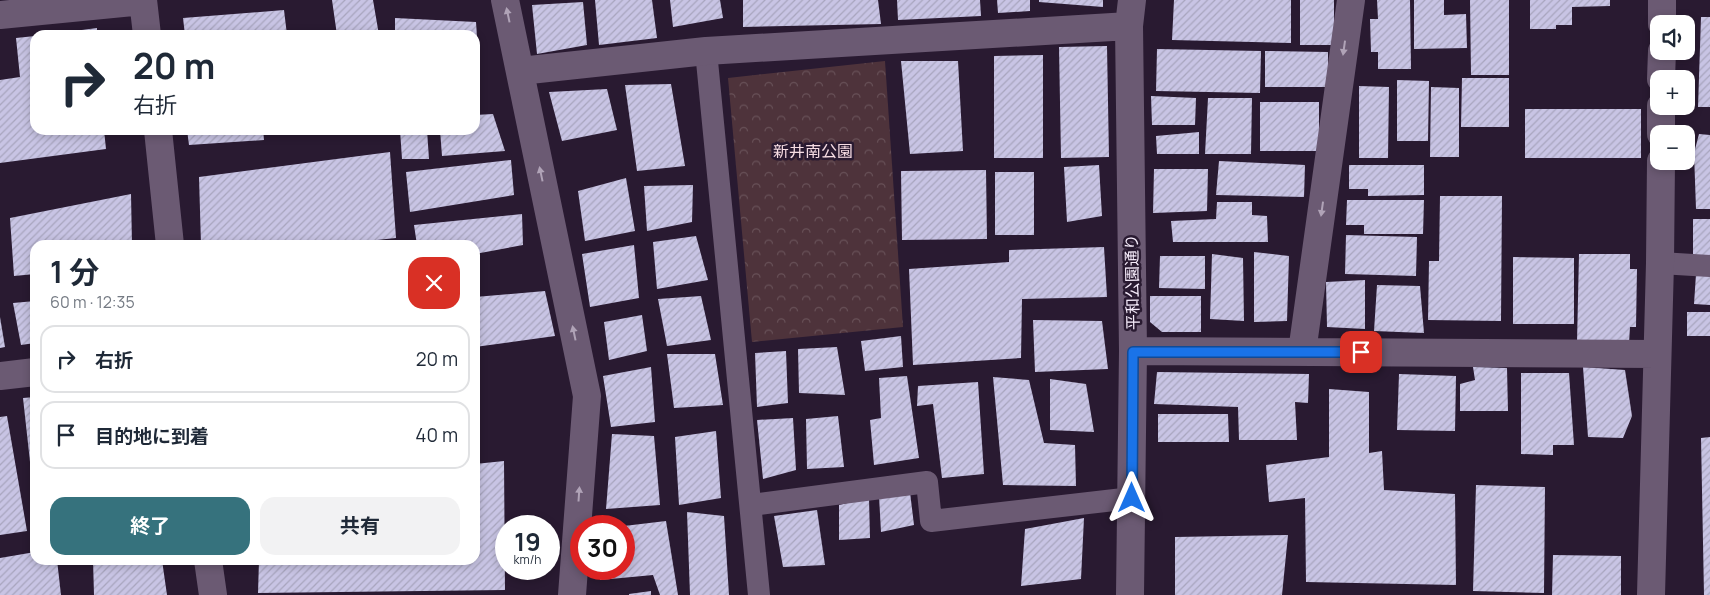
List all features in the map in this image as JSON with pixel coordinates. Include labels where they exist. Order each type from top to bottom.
[{"type":"street","points":[[505,0],[587,396],[572,595]]},
{"type":"street","points":[[1302,352],[1351,0]]},
{"type":"street","points":[[1662,0],[1662,15]]},
{"type":"street","points":[[0,15],[143,1],[146,30]]},
{"type":"street","points":[[520,72],[706,52],[1130,13]]},
{"type":"street","name":"平和公園通り","points":[[1130,13],[1133,352],[1130,595]]},
{"type":"street","points":[[159,135],[169,240]]},
{"type":"street","points":[[1651,595],[1661,170]]},
{"type":"street","points":[[1133,352],[1657,354]]},
{"type":"street","points":[[0,376],[30,373]]},
{"type":"street","points":[[209,565],[213,595]]},
{"type":"lane","points":[[706,52],[759,595]]},
{"type":"lane","points":[[1660,263],[1710,266]]},
{"type":"lane","points":[[751,504],[927,482],[931,521],[1132,498]]},
{"type":"green space","name":"新井南公園","points":[[885,61],[903,327],[752,342],[728,78]]},
{"type":"building","points":[[332,0],[373,0],[378,30],[336,30]]},
{"type":"building","points":[[595,0],[652,0],[657,38],[599,45]]},
{"type":"building","points":[[670,0],[720,0],[723,18],[673,27]]},
{"type":"building","points":[[743,0],[878,0],[881,24],[743,27]]},
{"type":"building","points":[[897,0],[980,0],[981,16],[898,20]]},
{"type":"building","points":[[997,0],[1030,0],[1030,11],[998,13]]},
{"type":"building","points":[[1039,0],[1103,0],[1103,7],[1039,2]]},
{"type":"building","points":[[1174,0],[1291,0],[1291,43],[1172,40]]},
{"type":"building","points":[[1300,0],[1334,0],[1334,45],[1300,45]]},
{"type":"building","points":[[1377,0],[1410,0],[1411,69],[1378,69],[1378,52],[1371,52],[1370,19],[1378,19]]},
{"type":"building","points":[[1414,0],[1444,0],[1444,15],[1466,14],[1467,48],[1414,49]]},
{"type":"building","points":[[1470,0],[1509,0],[1509,75],[1471,75]]},
{"type":"building","points":[[1530,0],[1610,0],[1610,6],[1572,7],[1572,25],[1556,25],[1556,29],[1530,29]]},
{"type":"building","points":[[583,2],[587,45],[537,54],[532,5]]},
{"type":"building","points":[[284,10],[286,30],[184,30],[183,18]]},
{"type":"building","points":[[1701,17],[1710,17],[1710,107],[1698,107]]},
{"type":"building","points":[[395,18],[476,22],[477,30],[395,30]]},
{"type":"building","points":[[30,37],[30,135],[105,135],[106,149],[0,163],[0,80],[20,77],[16,38]]},
{"type":"building","points":[[1107,46],[1109,157],[1061,158],[1059,47]]},
{"type":"building","points":[[1157,49],[1261,51],[1260,93],[1156,91]]},
{"type":"building","points":[[1265,51],[1328,52],[1328,87],[1265,87]]},
{"type":"building","points":[[1043,55],[1043,158],[994,158],[994,56]]},
{"type":"building","points":[[901,61],[958,61],[963,151],[910,154]]},
{"type":"building","points":[[1462,78],[1509,78],[1509,127],[1461,127]]},
{"type":"building","points":[[1397,80],[1429,81],[1428,141],[1397,141]]},
{"type":"building","points":[[671,84],[685,166],[637,171],[625,85]]},
{"type":"building","points":[[1359,86],[1389,87],[1388,158],[1359,158]]},
{"type":"building","points":[[1431,87],[1459,88],[1459,157],[1430,157]]},
{"type":"building","points":[[607,89],[617,130],[562,141],[549,92]]},
{"type":"building","points":[[1151,96],[1196,98],[1195,125],[1152,125]]},
{"type":"building","points":[[1208,98],[1252,98],[1251,154],[1205,154]]},
{"type":"building","points":[[1260,102],[1319,102],[1319,151],[1260,151]]},
{"type":"building","points":[[1525,109],[1641,109],[1641,158],[1525,158]]},
{"type":"building","points":[[493,114],[505,151],[442,156],[440,135],[480,135],[480,115]]},
{"type":"building","points":[[1199,132],[1199,154],[1157,154],[1156,136]]},
{"type":"building","points":[[1699,134],[1710,135],[1710,209],[1696,209],[1695,149]]},
{"type":"building","points":[[188,135],[264,135],[264,140],[189,145]]},
{"type":"building","points":[[400,135],[427,135],[429,159],[402,159]]},
{"type":"building","points":[[390,152],[396,238],[377,240],[201,240],[199,177]]},
{"type":"building","points":[[511,160],[514,195],[410,212],[406,172]]},
{"type":"building","points":[[1219,161],[1305,165],[1304,197],[1216,195]]},
{"type":"building","points":[[1099,165],[1102,216],[1067,222],[1064,167]]},
{"type":"building","points":[[1349,165],[1424,165],[1424,195],[1368,196],[1368,189],[1349,189]]},
{"type":"building","points":[[1154,169],[1208,169],[1207,211],[1153,213]]},
{"type":"building","points":[[986,170],[987,239],[902,240],[901,171]]},
{"type":"building","points":[[995,172],[1034,172],[1034,235],[995,235]]},
{"type":"building","points":[[626,178],[635,231],[585,241],[578,191]]},
{"type":"building","points":[[693,185],[692,222],[647,231],[644,186]]},
{"type":"building","points":[[131,194],[132,240],[30,240],[30,274],[14,276],[10,218]]},
{"type":"building","points":[[1440,196],[1502,196],[1501,321],[1428,320],[1429,261],[1439,261]]},
{"type":"building","points":[[1347,200],[1424,200],[1423,234],[1364,234],[1364,225],[1346,225]]},
{"type":"building","points":[[1217,202],[1252,202],[1252,215],[1267,216],[1268,242],[1173,242],[1171,221],[1216,219]]},
{"type":"building","points":[[522,214],[523,245],[480,253],[480,240],[416,240],[414,225]]},
{"type":"building","points":[[1693,219],[1710,219],[1710,264],[1693,265]]},
{"type":"building","points":[[1346,235],[1417,237],[1416,276],[1345,274]]},
{"type":"building","points":[[696,236],[708,280],[657,289],[653,242]]},
{"type":"building","points":[[634,245],[639,298],[590,307],[582,254]]},
{"type":"building","points":[[1104,247],[1107,297],[1022,299],[1021,358],[913,365],[909,269],[1009,262],[1009,250]]},
{"type":"building","points":[[1254,252],[1289,256],[1287,321],[1254,322]]},
{"type":"building","points":[[1212,254],[1243,258],[1244,321],[1210,319]]},
{"type":"building","points":[[1579,254],[1630,254],[1630,269],[1637,269],[1636,327],[1630,327],[1629,343],[1577,342]]},
{"type":"building","points":[[1160,256],[1205,256],[1205,289],[1159,288]]},
{"type":"building","points":[[1513,257],[1574,258],[1574,324],[1513,324]]},
{"type":"building","points":[[1696,274],[1710,275],[1710,305],[1694,304]]},
{"type":"building","points":[[1365,280],[1365,329],[1327,327],[1326,282]]},
{"type":"building","points":[[1377,285],[1420,286],[1424,333],[1374,331]]},
{"type":"building","points":[[545,291],[555,336],[480,346],[480,297]]},
{"type":"building","points":[[701,296],[711,340],[667,346],[658,299]]},
{"type":"building","points":[[1150,296],[1201,296],[1201,332],[1162,332],[1150,322]]},
{"type":"building","points":[[30,301],[30,344],[21,345],[13,303]]},
{"type":"building","points":[[1687,312],[1710,312],[1710,336],[1687,336]]},
{"type":"building","points":[[642,315],[647,351],[609,360],[604,322]]},
{"type":"building","points":[[0,317],[5,347],[0,348]]},
{"type":"building","points":[[1033,320],[1102,321],[1108,369],[1035,372]]},
{"type":"building","points":[[901,336],[903,367],[865,371],[861,341]]},
{"type":"building","points":[[837,347],[845,395],[799,393],[798,349]]},
{"type":"building","points":[[786,351],[788,403],[757,407],[755,353]]},
{"type":"building","points":[[667,354],[715,354],[723,405],[674,408]]},
{"type":"building","points":[[651,367],[655,422],[611,427],[603,376]]},
{"type":"building","points":[[1473,367],[1507,368],[1508,411],[1460,411],[1460,384],[1475,380]]},
{"type":"building","points":[[1583,367],[1625,370],[1632,416],[1623,438],[1588,437]]},
{"type":"building","points":[[1157,372],[1309,374],[1308,403],[1295,402],[1297,440],[1239,440],[1238,407],[1154,404]]},
{"type":"building","points":[[1521,373],[1569,373],[1574,445],[1553,445],[1553,455],[1521,454]]},
{"type":"building","points":[[1399,374],[1456,376],[1455,431],[1397,430]]},
{"type":"building","points":[[907,376],[919,458],[874,465],[870,420],[881,418],[879,378]]},
{"type":"building","points":[[993,377],[1029,380],[1044,443],[1075,445],[1076,486],[1003,485]]},
{"type":"building","points":[[1050,379],[1086,384],[1094,432],[1050,430]]},
{"type":"building","points":[[978,382],[984,474],[942,478],[933,404],[917,406],[918,386]]},
{"type":"building","points":[[1329,389],[1369,392],[1369,453],[1382,451],[1384,490],[1455,494],[1456,585],[1306,582],[1305,498],[1269,502],[1266,465],[1329,457]]},
{"type":"building","points":[[30,397],[30,462],[23,398]]},
{"type":"building","points":[[1158,414],[1228,414],[1229,442],[1158,442]]},
{"type":"building","points":[[7,416],[27,531],[0,535],[0,417]]},
{"type":"building","points":[[838,416],[844,467],[807,469],[806,419]]},
{"type":"building","points":[[793,418],[796,470],[763,479],[757,420]]},
{"type":"building","points":[[716,431],[721,498],[679,505],[675,437]]},
{"type":"building","points":[[612,434],[654,436],[660,505],[606,509]]},
{"type":"building","points":[[1710,437],[1710,595],[1704,595],[1701,438]]},
{"type":"building","points":[[504,461],[504,515],[495,515],[495,580],[505,580],[505,590],[258,593],[259,565],[480,565],[480,463]]},
{"type":"building","points":[[1476,485],[1545,487],[1544,593],[1473,591]]},
{"type":"building","points":[[910,492],[914,525],[881,532],[879,496]]},
{"type":"building","points":[[869,498],[870,538],[839,540],[839,505]]},
{"type":"building","points":[[817,510],[825,565],[783,567],[774,516]]},
{"type":"building","points":[[687,512],[724,516],[729,595],[690,595]]},
{"type":"building","points":[[1084,518],[1081,579],[1021,586],[1025,529]]},
{"type":"building","points":[[666,521],[678,595],[660,595],[653,575],[635,577],[635,525]]},
{"type":"building","points":[[1288,535],[1282,595],[1175,595],[1175,537]]},
{"type":"building","points":[[30,553],[30,565],[58,565],[61,595],[0,595],[0,558]]},
{"type":"building","points":[[1553,555],[1621,556],[1621,595],[1552,595]]},
{"type":"building","points":[[93,565],[163,565],[167,595],[94,595]]},
{"type":"building","points":[[651,591],[651,595],[629,595],[629,594]]},
{"type":"route","points":[[1132,498],[1133,352],[1361,352]]}]
